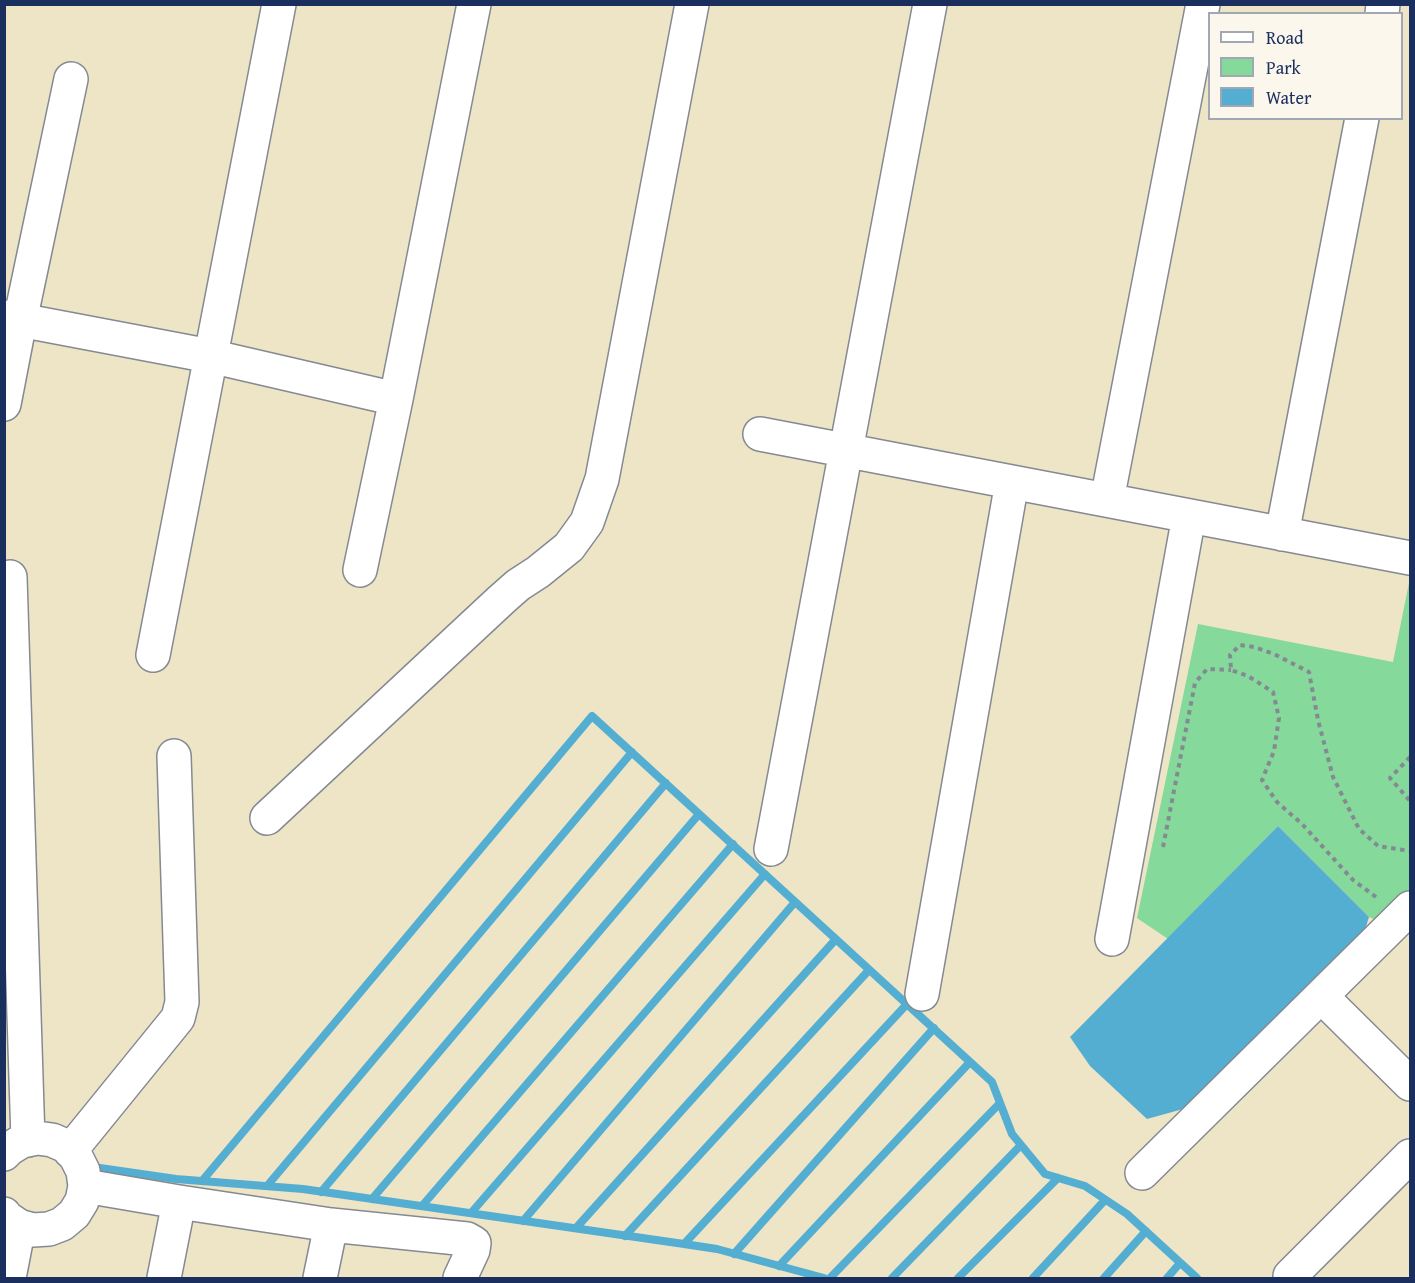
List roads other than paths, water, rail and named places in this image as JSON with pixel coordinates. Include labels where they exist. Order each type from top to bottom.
[{"type":"street","points":[[153,655],[279,4]]},
{"type":"street","points":[[360,570],[474,4]]},
{"type":"street","points":[[267,818],[501,600],[569,547],[587,522],[602,479],[692,4]]},
{"type":"street","points":[[771,849],[930,4]]},
{"type":"street","points":[[1107,500],[1203,4]]},
{"type":"street","points":[[4,404],[12,319],[71,79]]},
{"type":"street","points":[[1282,534],[1362,120]]},
{"type":"street","points":[[12,319],[210,356],[396,399]]},
{"type":"street","points":[[760,434],[1410,558]]},
{"type":"street","points":[[922,994],[1012,482]]},
{"type":"street","points":[[1112,939],[1189,516]]},
{"type":"street","points":[[9,1278],[12,1220],[33,1230],[49,1229],[63,1224],[74,1214],[82,1201],[85,1186],[83,1171],[76,1157],[66,1146],[52,1140],[37,1138],[16,1147],[10,577]]},
{"type":"street","points":[[70,1151],[178,1018],[182,1002],[174,756]]},
{"type":"street","points":[[1142,1173],[1322,996],[1397,902]]},
{"type":"street","points":[[1322,996],[1410,1084]]},
{"type":"street","points":[[1290,1276],[1410,1156]]},
{"type":"street","points":[[85,1186],[179,1203],[331,1225],[467,1239],[474,1243],[473,1250],[460,1278]]},
{"type":"street","points":[[164,1278],[179,1203]]},
{"type":"street","points":[[320,1278],[331,1225]]},
{"type":"water","points":[[1278,826],[1369,917],[1365,930],[1183,1109],[1147,1119],[1090,1066],[1070,1037]]},
{"type":"waterway","points":[[202,1181],[592,716],[992,1082],[1012,1134],[1045,1174],[1085,1186],[1127,1214],[1197,1278]]},
{"type":"waterway","points":[[267,1186],[632,752]]},
{"type":"waterway","points":[[321,1192],[666,783]]},
{"type":"waterway","points":[[372,1199],[699,814]]},
{"type":"waterway","points":[[422,1206],[733,844]]},
{"type":"waterway","points":[[471,1213],[765,874]]},
{"type":"waterway","points":[[523,1221],[795,902]]},
{"type":"waterway","points":[[576,1228],[836,939]]},
{"type":"waterway","points":[[625,1236],[869,970]]},
{"type":"waterway","points":[[684,1244],[907,1004]]},
{"type":"waterway","points":[[734,1254],[934,1028]]},
{"type":"waterway","points":[[779,1266],[970,1062]]},
{"type":"waterway","points":[[830,1278],[1000,1103]]},
{"type":"waterway","points":[[892,1278],[1021,1145]]},
{"type":"waterway","points":[[93,1167],[176,1179],[303,1189],[717,1249],[824,1278]]},
{"type":"waterway","points":[[958,1278],[1058,1178]]},
{"type":"waterway","points":[[1033,1278],[1105,1200]]},
{"type":"waterway","points":[[1104,1278],[1146,1231]]},
{"type":"waterway","points":[[1167,1278],[1180,1263]]}]
